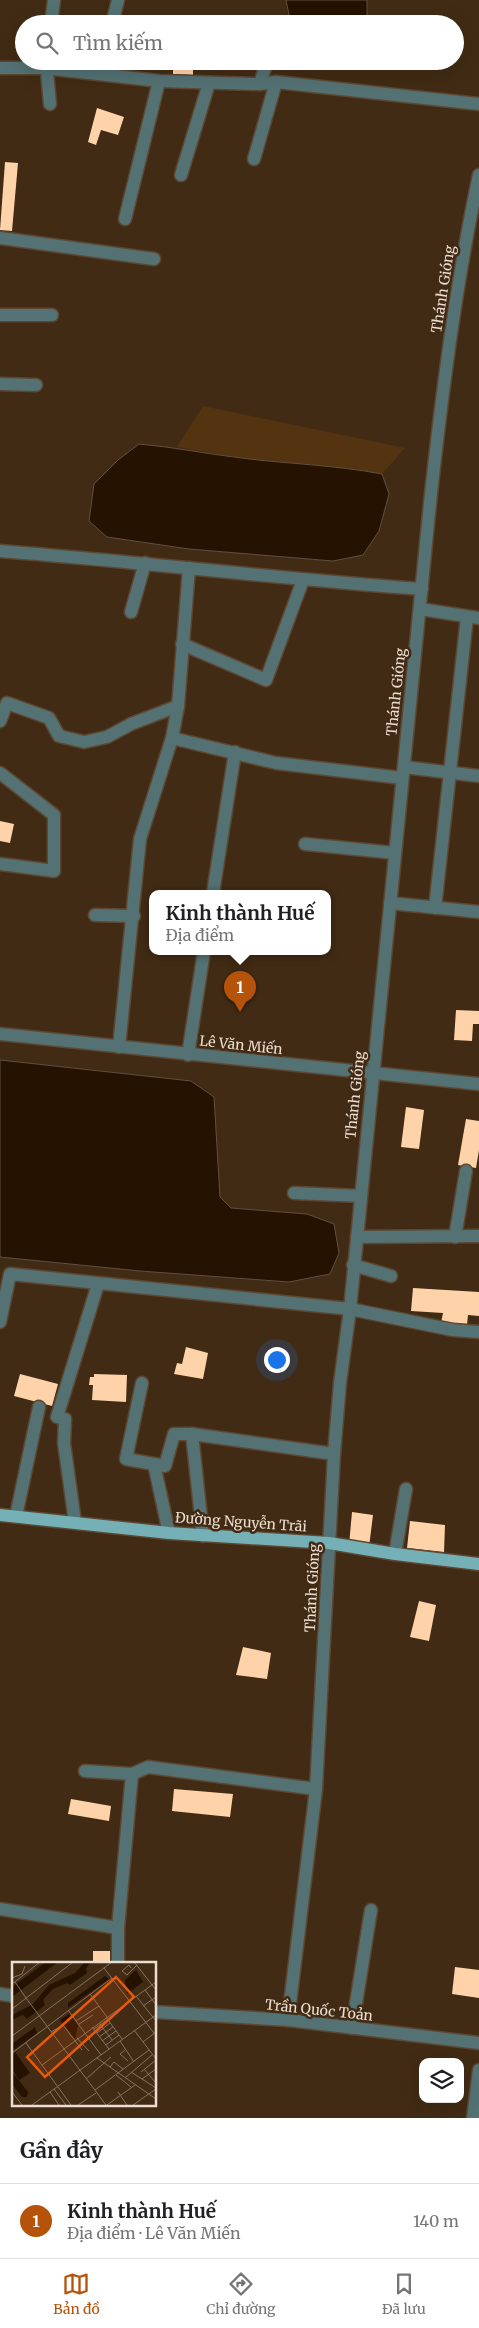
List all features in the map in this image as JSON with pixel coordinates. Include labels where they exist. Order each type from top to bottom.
[{"type":"main road","name":"Đường Nguyễn Trãi","points":[[0,1514],[203,1536],[329,1543],[395,1554],[479,1564]]},
{"type":"street","points":[[52,15],[54,0]]},
{"type":"street","points":[[114,15],[118,0]]},
{"type":"street","points":[[0,68],[15,67]]},
{"type":"street","points":[[47,70],[50,104]]},
{"type":"street","points":[[112,70],[159,81],[260,84],[276,82],[479,104]]},
{"type":"street","points":[[260,84],[264,70]]},
{"type":"street","points":[[125,219],[159,81]]},
{"type":"street","points":[[254,159],[276,82]]},
{"type":"street","points":[[181,175],[209,83]]},
{"type":"street","name":"Thánh Gióng","points":[[288,2020],[316,1789],[334,1454],[442,390],[468,228],[479,175]]},
{"type":"street","points":[[0,238],[154,259]]},
{"type":"street","points":[[0,315],[52,315]]},
{"type":"street","points":[[0,384],[36,385]]},
{"type":"street","points":[[0,551],[145,562],[302,580],[422,590]]},
{"type":"street","points":[[131,612],[145,562]]},
{"type":"street","points":[[119,1047],[134,916],[140,839],[172,738],[178,706],[189,568]]},
{"type":"street","points":[[182,644],[266,680],[302,580]]},
{"type":"street","points":[[420,609],[473,618],[448,772],[435,908]]},
{"type":"street","points":[[0,721],[7,703],[49,718],[59,736],[84,742],[106,737],[131,724],[178,706]]},
{"type":"street","points":[[172,738],[276,763],[403,772],[448,772],[479,776]]},
{"type":"street","points":[[213,890],[235,752]]},
{"type":"street","points":[[0,864],[54,871],[54,815],[1,775]]},
{"type":"street","points":[[305,844],[395,853]]},
{"type":"street","points":[[390,903],[479,912]]},
{"type":"street","points":[[95,915],[134,916]]},
{"type":"street","points":[[188,1055],[203,955]]},
{"type":"street","name":"Lê Văn Miến","points":[[0,1034],[479,1084]]},
{"type":"street","points":[[455,1237],[466,1171]]},
{"type":"street","points":[[294,1193],[361,1196]]},
{"type":"street","points":[[357,1237],[479,1236]]},
{"type":"street","points":[[354,1265],[391,1276]]},
{"type":"street","points":[[0,1322],[10,1274],[350,1309],[454,1330],[479,1332]]},
{"type":"street","points":[[75,1522],[64,1443],[65,1419],[57,1417],[98,1284]]},
{"type":"street","points":[[142,1383],[126,1459],[165,1466],[174,1434],[192,1434],[334,1454]]},
{"type":"street","points":[[16,1516],[39,1407]]},
{"type":"street","points":[[192,1434],[203,1536]]},
{"type":"street","points":[[154,1464],[169,1533]]},
{"type":"street","points":[[395,1554],[406,1489]]},
{"type":"street","points":[[85,1772],[132,1774],[148,1767],[316,1789]]},
{"type":"street","points":[[118,1962],[118,1928],[132,1774]]},
{"type":"street","points":[[0,1909],[118,1928]]},
{"type":"street","points":[[352,2028],[372,1910]]},
{"type":"street","name":"Trần Quốc Toản","points":[[156,2012],[288,2020],[479,2042]]},
{"type":"street","points":[[473,2118],[479,2070]]},
{"type":"shaded area","points":[[286,0],[367,0],[367,15],[289,15]]},
{"type":"shaded area","points":[[203,406],[405,448],[382,474],[353,469],[241,458],[177,447]]},
{"type":"shaded area","points":[[139,444],[382,474],[389,494],[379,531],[363,555],[333,561],[189,549],[107,537],[89,521],[94,484],[118,460]]},
{"type":"shaded area","points":[[0,1060],[191,1081],[214,1097],[220,1197],[231,1208],[307,1214],[334,1224],[339,1253],[330,1274],[289,1282],[140,1271],[0,1257]]},
{"type":"building","points":[[173,70],[193,70],[193,75],[173,74]]},
{"type":"building","points":[[97,108],[124,117],[118,135],[101,130],[96,145],[88,142]]},
{"type":"building","points":[[5,162],[18,163],[12,231],[0,230]]},
{"type":"building","points":[[0,821],[14,824],[10,843],[0,841]]},
{"type":"building","points":[[456,1010],[479,1011],[479,1024],[473,1024],[472,1041],[454,1040]]},
{"type":"building","points":[[406,1107],[424,1110],[419,1149],[401,1147]]},
{"type":"building","points":[[466,1119],[479,1121],[479,1150],[476,1168],[458,1165]]},
{"type":"building","points":[[413,1288],[479,1292],[479,1316],[468,1315],[467,1325],[441,1323],[443,1313],[411,1311]]},
{"type":"building","points":[[186,1347],[208,1353],[203,1379],[174,1374],[177,1363],[182,1364]]},
{"type":"building","points":[[20,1374],[58,1384],[52,1406],[14,1396]]},
{"type":"building","points":[[94,1374],[127,1375],[126,1402],[92,1400],[93,1385],[89,1385],[90,1377],[94,1377]]},
{"type":"building","points":[[352,1512],[373,1515],[369,1547],[349,1545]]},
{"type":"building","points":[[410,1521],[445,1525],[444,1552],[407,1548]]},
{"type":"building","points":[[419,1601],[436,1605],[429,1641],[410,1637]]},
{"type":"building","points":[[243,1647],[271,1653],[267,1679],[236,1675]]},
{"type":"building","points":[[174,1789],[233,1794],[230,1817],[172,1811]]},
{"type":"building","points":[[71,1799],[111,1806],[109,1821],[68,1814]]},
{"type":"building","points":[[93,1951],[110,1951],[110,1962],[93,1962]]},
{"type":"building","points":[[455,1967],[479,1970],[479,1998],[452,1994]]},
{"type":"place","name":"Kinh thành Huế","points":[[240,1012]]}]
